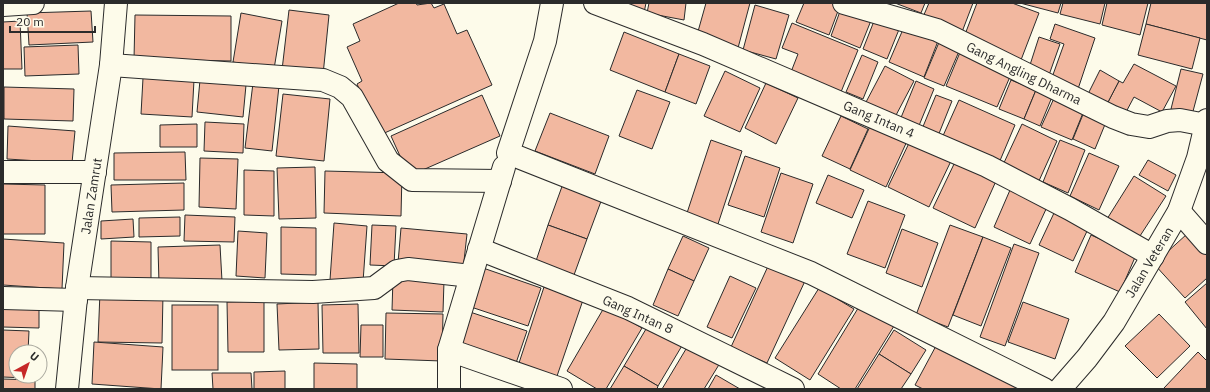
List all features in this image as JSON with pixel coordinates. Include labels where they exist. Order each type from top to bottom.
[{"type":"street","points":[[3,5],[33,3]]},
{"type":"street","name":"Jalan Zamrut","points":[[67,389],[76,294],[111,65],[116,3]]},
{"type":"street","points":[[449,389],[449,350],[508,152],[545,41],[552,3]]},
{"type":"street","name":"Gang Intan 4","points":[[595,3],[703,44],[987,166],[1070,209],[1153,256]]},
{"type":"street","name":"Gang Angling Dharma","points":[[844,3],[937,30],[1113,117],[1131,124],[1149,127],[1180,120],[1206,122]]},
{"type":"street","points":[[111,65],[323,80],[340,87],[352,97],[388,161],[409,179],[435,181],[500,181]]},
{"type":"street","name":"Jalan Veteran","points":[[1060,389],[1087,358],[1114,322],[1179,211],[1198,158],[1206,122]]},
{"type":"street","points":[[508,152],[811,273],[1044,389]]},
{"type":"street","points":[[3,172],[95,172]]},
{"type":"street","points":[[1179,211],[1207,243]]},
{"type":"street","name":"Gang Intan 8","points":[[479,249],[628,308],[793,389]]},
{"type":"street","points":[[3,298],[76,294],[313,292],[374,288],[397,271],[408,269],[471,276]]},
{"type":"street","points":[[449,350],[561,389]]},
{"type":"building","points":[[399,3],[416,3],[417,5],[431,3],[434,8],[444,4],[457,34],[467,30],[492,85],[380,135],[357,84],[362,81],[347,47],[360,41],[353,24]]},
{"type":"building","points":[[614,3],[646,3],[644,13]]},
{"type":"building","points":[[649,3],[686,3],[684,20],[647,13]]},
{"type":"building","points":[[706,3],[750,3],[738,48],[697,35]]},
{"type":"building","points":[[804,3],[841,3],[829,35],[796,22]]},
{"type":"building","points":[[843,3],[874,13],[860,48],[831,36]]},
{"type":"building","points":[[895,3],[925,3],[921,13]]},
{"type":"building","points":[[929,3],[973,3],[962,32],[923,17]]},
{"type":"building","points":[[977,3],[1012,3],[1039,13],[1021,60],[964,37]]},
{"type":"building","points":[[1020,3],[1061,3],[1058,13]]},
{"type":"building","points":[[1063,3],[1105,3],[1100,24],[1060,14]]},
{"type":"building","points":[[1107,3],[1148,3],[1140,35],[1102,25]]},
{"type":"building","points":[[1151,3],[1207,3],[1207,40],[1146,24]]},
{"type":"building","points":[[755,5],[789,15],[776,59],[743,50]]},
{"type":"building","points":[[289,10],[329,15],[323,75],[282,70]]},
{"type":"building","points":[[91,11],[93,42],[29,45],[27,13]]},
{"type":"building","points":[[241,13],[282,21],[274,69],[233,62]]},
{"type":"building","points":[[135,15],[231,16],[231,61],[134,59]]},
{"type":"building","points":[[876,16],[900,27],[887,59],[863,49]]},
{"type":"building","points":[[20,21],[22,69],[3,69],[3,22]]},
{"type":"building","points":[[792,23],[858,50],[841,92],[791,72],[798,54],[782,48]]},
{"type":"building","points":[[1055,24],[1095,38],[1077,92],[1050,83],[1064,44],[1050,39]]},
{"type":"building","points":[[1146,24],[1200,38],[1192,69],[1138,55]]},
{"type":"building","points":[[904,27],[938,41],[924,77],[889,62]]},
{"type":"building","points":[[624,32],[679,54],[665,92],[610,70]]},
{"type":"building","points":[[1039,37],[1060,44],[1049,75],[1029,68]]},
{"type":"building","points":[[940,40],[960,49],[944,86],[924,78]]},
{"type":"building","points":[[78,45],[79,74],[25,76],[24,47]]},
{"type":"building","points":[[961,50],[1012,72],[997,107],[946,86]]},
{"type":"building","points":[[679,54],[710,66],[696,104],[665,92]]},
{"type":"building","points":[[862,55],[878,62],[863,99],[846,92]]},
{"type":"building","points":[[1134,64],[1176,86],[1162,112],[1134,97],[1125,114],[1107,104],[1119,81],[1123,83]]},
{"type":"building","points":[[885,66],[914,81],[894,119],[865,104]]},
{"type":"building","points":[[1181,69],[1203,74],[1192,115],[1171,109]]},
{"type":"building","points":[[1100,70],[1119,81],[1107,104],[1088,94]]},
{"type":"building","points":[[725,71],[760,88],[740,132],[704,116]]},
{"type":"building","points":[[143,78],[194,80],[192,117],[141,114]]},
{"type":"building","points":[[200,80],[246,85],[243,117],[197,112]]},
{"type":"building","points":[[1011,80],[1036,90],[1024,119],[999,109]]},
{"type":"building","points":[[916,81],[934,89],[918,128],[900,120]]},
{"type":"building","points":[[253,83],[279,86],[272,151],[245,148]]},
{"type":"building","points":[[766,83],[798,98],[776,144],[745,128]]},
{"type":"building","points":[[4,87],[74,89],[73,121],[4,119]]},
{"type":"building","points":[[637,90],[670,102],[652,149],[619,136]]},
{"type":"building","points":[[1036,90],[1052,97],[1040,126],[1024,119]]},
{"type":"building","points":[[283,94],[330,99],[324,161],[276,156]]},
{"type":"building","points":[[482,95],[500,136],[409,176],[391,136]]},
{"type":"building","points":[[936,95],[952,101],[938,136],[922,129]]},
{"type":"building","points":[[1055,96],[1085,108],[1072,140],[1041,127]]},
{"type":"building","points":[[959,100],[1015,125],[999,163],[942,138]]},
{"type":"building","points":[[1084,112],[1106,122],[1095,149],[1073,139]]},
{"type":"building","points":[[550,113],[609,136],[595,174],[535,151]]},
{"type":"building","points":[[841,116],[868,129],[850,169],[822,156]]},
{"type":"building","points":[[205,122],[244,124],[243,153],[204,151]]},
{"type":"building","points":[[872,122],[908,139],[886,187],[850,170]]},
{"type":"building","points":[[197,124],[197,147],[160,147],[160,125]]},
{"type":"building","points":[[1022,124],[1057,141],[1038,183],[1002,167]]},
{"type":"building","points":[[8,126],[75,131],[72,163],[7,159]]},
{"type":"building","points":[[711,140],[742,151],[717,227],[686,216]]},
{"type":"building","points":[[1060,140],[1085,150],[1068,193],[1043,182]]},
{"type":"building","points":[[910,141],[951,161],[929,207],[888,187]]},
{"type":"building","points":[[185,152],[186,180],[114,180],[114,153]]},
{"type":"building","points":[[1089,153],[1119,166],[1099,210],[1070,196]]},
{"type":"building","points":[[745,156],[780,168],[764,217],[728,205]]},
{"type":"building","points":[[200,158],[238,159],[236,209],[199,207]]},
{"type":"building","points":[[1148,160],[1176,175],[1168,191],[1139,175]]},
{"type":"building","points":[[955,162],[996,181],[975,228],[933,208]]},
{"type":"building","points":[[315,167],[316,218],[279,219],[277,168]]},
{"type":"building","points":[[244,170],[274,171],[274,216],[244,215]]},
{"type":"building","points":[[325,171],[402,173],[401,216],[324,213]]},
{"type":"building","points":[[781,173],[813,184],[793,243],[761,232]]},
{"type":"building","points":[[828,175],[864,190],[852,218],[816,203]]},
{"type":"building","points":[[1134,176],[1166,196],[1138,239],[1107,219]]},
{"type":"building","points":[[564,181],[603,196],[587,239],[548,225]]},
{"type":"building","points":[[184,183],[184,210],[112,212],[111,185]]},
{"type":"building","points":[[3,184],[45,185],[45,234],[3,234]]},
{"type":"building","points":[[1010,190],[1047,207],[1030,244],[994,227]]},
{"type":"building","points":[[868,201],[905,215],[885,268],[847,254]]},
{"type":"building","points":[[1054,213],[1088,229],[1073,261],[1039,245]]},
{"type":"building","points":[[185,215],[235,217],[234,242],[184,241]]},
{"type":"building","points":[[180,217],[180,236],[139,237],[139,218]]},
{"type":"building","points":[[133,219],[134,237],[101,239],[101,221]]},
{"type":"building","points":[[334,223],[367,226],[363,282],[330,280]]},
{"type":"building","points":[[372,225],[396,226],[394,266],[370,265]]},
{"type":"building","points":[[548,225],[587,239],[574,275],[536,261]]},
{"type":"building","points":[[950,225],[983,237],[948,327],[916,315]]},
{"type":"building","points":[[281,227],[316,228],[316,275],[281,274]]},
{"type":"building","points":[[401,228],[467,234],[463,270],[398,263]]},
{"type":"building","points":[[902,229],[938,243],[922,287],[886,273]]},
{"type":"building","points":[[238,231],[267,233],[265,278],[236,276]]},
{"type":"building","points":[[1187,234],[1207,256],[1207,278],[1185,298],[1154,264]]},
{"type":"building","points":[[1091,235],[1136,255],[1120,292],[1075,272]]},
{"type":"building","points":[[683,236],[709,248],[694,281],[668,269]]},
{"type":"building","points":[[983,237],[1011,248],[981,326],[953,315]]},
{"type":"building","points":[[3,239],[64,243],[62,289],[3,285]]},
{"type":"building","points":[[111,241],[151,242],[151,283],[111,282]]},
{"type":"building","points":[[1014,244],[1039,253],[1005,346],[980,337]]},
{"type":"building","points":[[220,245],[222,281],[159,284],[158,247]]},
{"type":"building","points":[[769,264],[805,281],[767,363],[731,347]]},
{"type":"building","points":[[483,268],[541,288],[528,326],[471,307]]},
{"type":"building","points":[[668,269],[694,281],[678,316],[653,305]]},
{"type":"building","points":[[730,276],[756,288],[732,338],[707,327]]},
{"type":"building","points":[[393,278],[444,281],[443,312],[392,310]]},
{"type":"building","points":[[1207,283],[1207,329],[1185,302]]},
{"type":"building","points":[[544,287],[583,300],[556,379],[518,366]]},
{"type":"building","points":[[819,288],[854,309],[810,380],[775,358]]},
{"type":"building","points":[[100,292],[163,294],[162,343],[98,342]]},
{"type":"building","points":[[3,301],[39,303],[39,328],[3,327]]},
{"type":"building","points":[[264,301],[264,352],[228,352],[227,302]]},
{"type":"building","points":[[318,302],[319,349],[279,350],[277,304]]},
{"type":"building","points":[[1023,302],[1069,319],[1055,359],[1008,342]]},
{"type":"building","points":[[358,304],[359,353],[323,353],[322,305]]},
{"type":"building","points":[[172,305],[218,305],[218,370],[172,370]]},
{"type":"building","points":[[860,305],[894,326],[855,389],[841,389],[818,374]]},
{"type":"building","points":[[605,306],[642,328],[606,389],[597,389],[567,371]]},
{"type":"building","points":[[470,312],[527,331],[515,366],[458,347]]},
{"type":"building","points":[[386,313],[443,314],[442,361],[385,359]]},
{"type":"building","points":[[1159,314],[1190,346],[1157,378],[1125,346]]},
{"type":"building","points":[[649,324],[683,344],[658,386],[624,366]]},
{"type":"building","points":[[361,325],[383,325],[383,357],[360,357]]},
{"type":"building","points":[[3,330],[29,331],[28,344],[8,344],[8,377],[3,377]]},
{"type":"building","points":[[894,330],[926,350],[911,374],[879,354]]},
{"type":"building","points":[[94,342],[163,347],[161,389],[92,384]]},
{"type":"building","points":[[689,344],[720,363],[704,389],[662,389]]},
{"type":"building","points":[[937,344],[1034,389],[923,389],[915,385]]},
{"type":"building","points":[[1198,352],[1207,361],[1207,389],[1165,389],[1164,388]]},
{"type":"building","points":[[879,354],[911,374],[901,389],[857,389]]},
{"type":"building","points":[[314,363],[357,364],[357,389],[314,389]]},
{"type":"building","points":[[624,366],[658,386],[657,389],[610,389]]},
{"type":"building","points":[[285,371],[285,389],[254,389],[254,372]]},
{"type":"building","points":[[212,373],[251,373],[252,389],[213,389]]},
{"type":"building","points":[[716,375],[740,389],[708,389]]},
{"type":"building","points":[[3,379],[8,379],[8,384],[35,384],[35,389],[3,389]]}]
